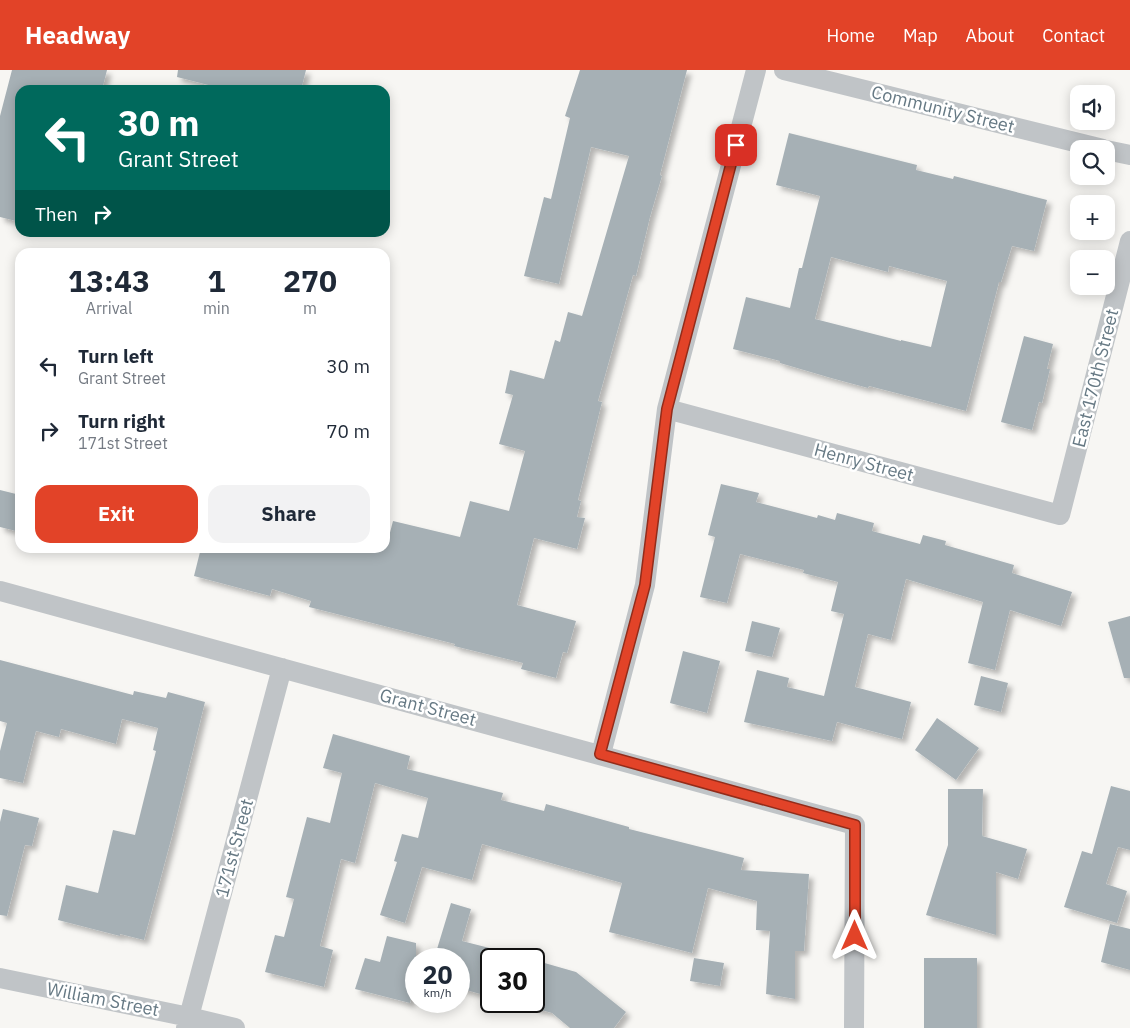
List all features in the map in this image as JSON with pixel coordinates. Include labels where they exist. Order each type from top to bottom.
[{"type":"street","points":[[600,754],[645,585],[667,409],[756,70]]},
{"type":"street","name":"Community Street","points":[[784,70],[1070,140]]},
{"type":"street","name":"Community Street","points":[[1115,151],[1130,155]]},
{"type":"street","name":"East 170th Street","points":[[1060,515],[1130,241]]},
{"type":"street","name":"Henry Street","points":[[667,409],[1060,515]]},
{"type":"street","name":"Grant Street","points":[[0,591],[855,825],[854,1028]]},
{"type":"street","name":"171st Street","points":[[188,1022],[282,668]]},
{"type":"street","name":"William Street","points":[[0,978],[188,1022],[235,1028]]},
{"type":"building","points":[[12,70],[107,70],[103,85],[15,85],[15,221],[0,217],[0,116]]},
{"type":"building","points":[[178,70],[306,70],[302,85],[208,85],[177,77]]},
{"type":"building","points":[[580,70],[687,70],[636,276],[633,275],[598,401],[602,402],[578,500],[581,501],[577,517],[585,518],[577,549],[534,538],[517,605],[576,621],[567,653],[563,652],[556,678],[521,669],[523,663],[309,607],[311,601],[272,589],[270,596],[194,576],[200,553],[390,553],[390,533],[393,521],[460,537],[470,501],[509,511],[525,451],[499,444],[513,395],[505,393],[510,370],[544,379],[555,340],[560,342],[568,312],[582,316],[629,156],[591,147],[559,284],[524,276],[544,197],[551,199],[570,118],[565,116]]},
{"type":"building","points":[[789,133],[917,165],[916,170],[953,179],[954,176],[1047,200],[1034,251],[1012,246],[1001,282],[999,282],[966,411],[869,386],[868,388],[780,363],[780,361],[733,349],[746,297],[790,308],[799,268],[802,268],[820,196],[776,185]],"holes":[[[831,257],[888,272],[889,266],[947,281],[931,347],[815,319]]]},
{"type":"building","points":[[1024,336],[1053,344],[1047,369],[1050,369],[1042,403],[1039,402],[1032,430],[1001,422]]},
{"type":"building","points":[[721,484],[759,493],[756,502],[817,518],[818,515],[835,520],[837,513],[874,523],[872,531],[920,544],[923,535],[946,541],[945,545],[1014,565],[1012,573],[1072,592],[1061,626],[1010,610],[995,670],[968,663],[983,602],[906,579],[891,640],[868,634],[855,687],[911,702],[902,739],[837,722],[832,741],[744,722],[757,670],[789,678],[787,687],[824,696],[844,614],[831,611],[838,582],[803,573],[804,570],[740,554],[727,603],[700,597],[715,537],[708,535]]},
{"type":"building","points":[[0,490],[15,494],[15,531],[0,527]]},
{"type":"building","points":[[1130,616],[1130,678],[1124,678],[1108,622]]},
{"type":"building","points":[[752,621],[780,628],[772,657],[745,651]]},
{"type":"building","points":[[683,651],[720,661],[707,713],[670,703]]},
{"type":"building","points":[[0,660],[133,695],[134,691],[166,698],[168,692],[205,702],[144,940],[120,934],[120,936],[58,920],[66,885],[98,893],[113,830],[135,835],[156,751],[153,750],[158,728],[122,719],[116,744],[61,729],[59,737],[36,731],[23,783],[0,778],[0,751],[7,723],[0,721]]},
{"type":"building","points":[[981,676],[1008,683],[1001,712],[974,705]]},
{"type":"building","points":[[937,718],[979,748],[956,780],[915,750]]},
{"type":"building","points":[[333,734],[410,756],[407,769],[503,793],[501,800],[544,811],[546,804],[629,827],[629,829],[744,858],[741,870],[809,874],[804,951],[795,951],[795,999],[766,994],[770,931],[756,930],[757,901],[708,888],[692,953],[609,932],[622,883],[482,844],[472,880],[422,867],[405,923],[380,915],[397,862],[394,861],[402,834],[418,838],[428,798],[375,783],[355,863],[341,859],[320,946],[333,950],[324,987],[265,972],[275,935],[284,937],[294,899],[286,897],[307,817],[330,823],[342,773],[323,768]]},
{"type":"building","points":[[1111,786],[1130,791],[1130,850],[1118,847],[1106,884],[1127,891],[1117,923],[1064,907],[1082,851],[1092,854]]},
{"type":"building","points":[[948,789],[983,789],[982,836],[1027,849],[1018,879],[996,872],[996,935],[926,915],[948,845]]},
{"type":"building","points":[[3,809],[39,818],[32,846],[25,845],[7,916],[0,915],[0,822]]},
{"type":"building","points":[[451,903],[471,909],[462,941],[489,948],[480,948],[480,994],[470,991],[470,948],[437,948]]},
{"type":"building","points":[[1110,924],[1130,929],[1130,970],[1101,962]]},
{"type":"building","points":[[387,936],[416,943],[416,948],[405,948],[405,1002],[355,989],[365,958],[380,962]]},
{"type":"building","points":[[694,958],[724,963],[720,986],[690,981]]},
{"type":"building","points":[[924,958],[977,958],[977,1028],[924,1028]]},
{"type":"building","points":[[545,963],[576,972],[626,1012],[614,1028],[570,1028],[552,1013],[545,1011]]},
{"type":"route","points":[[736,145],[667,409],[645,585],[600,754],[855,825],[855,936]]}]
